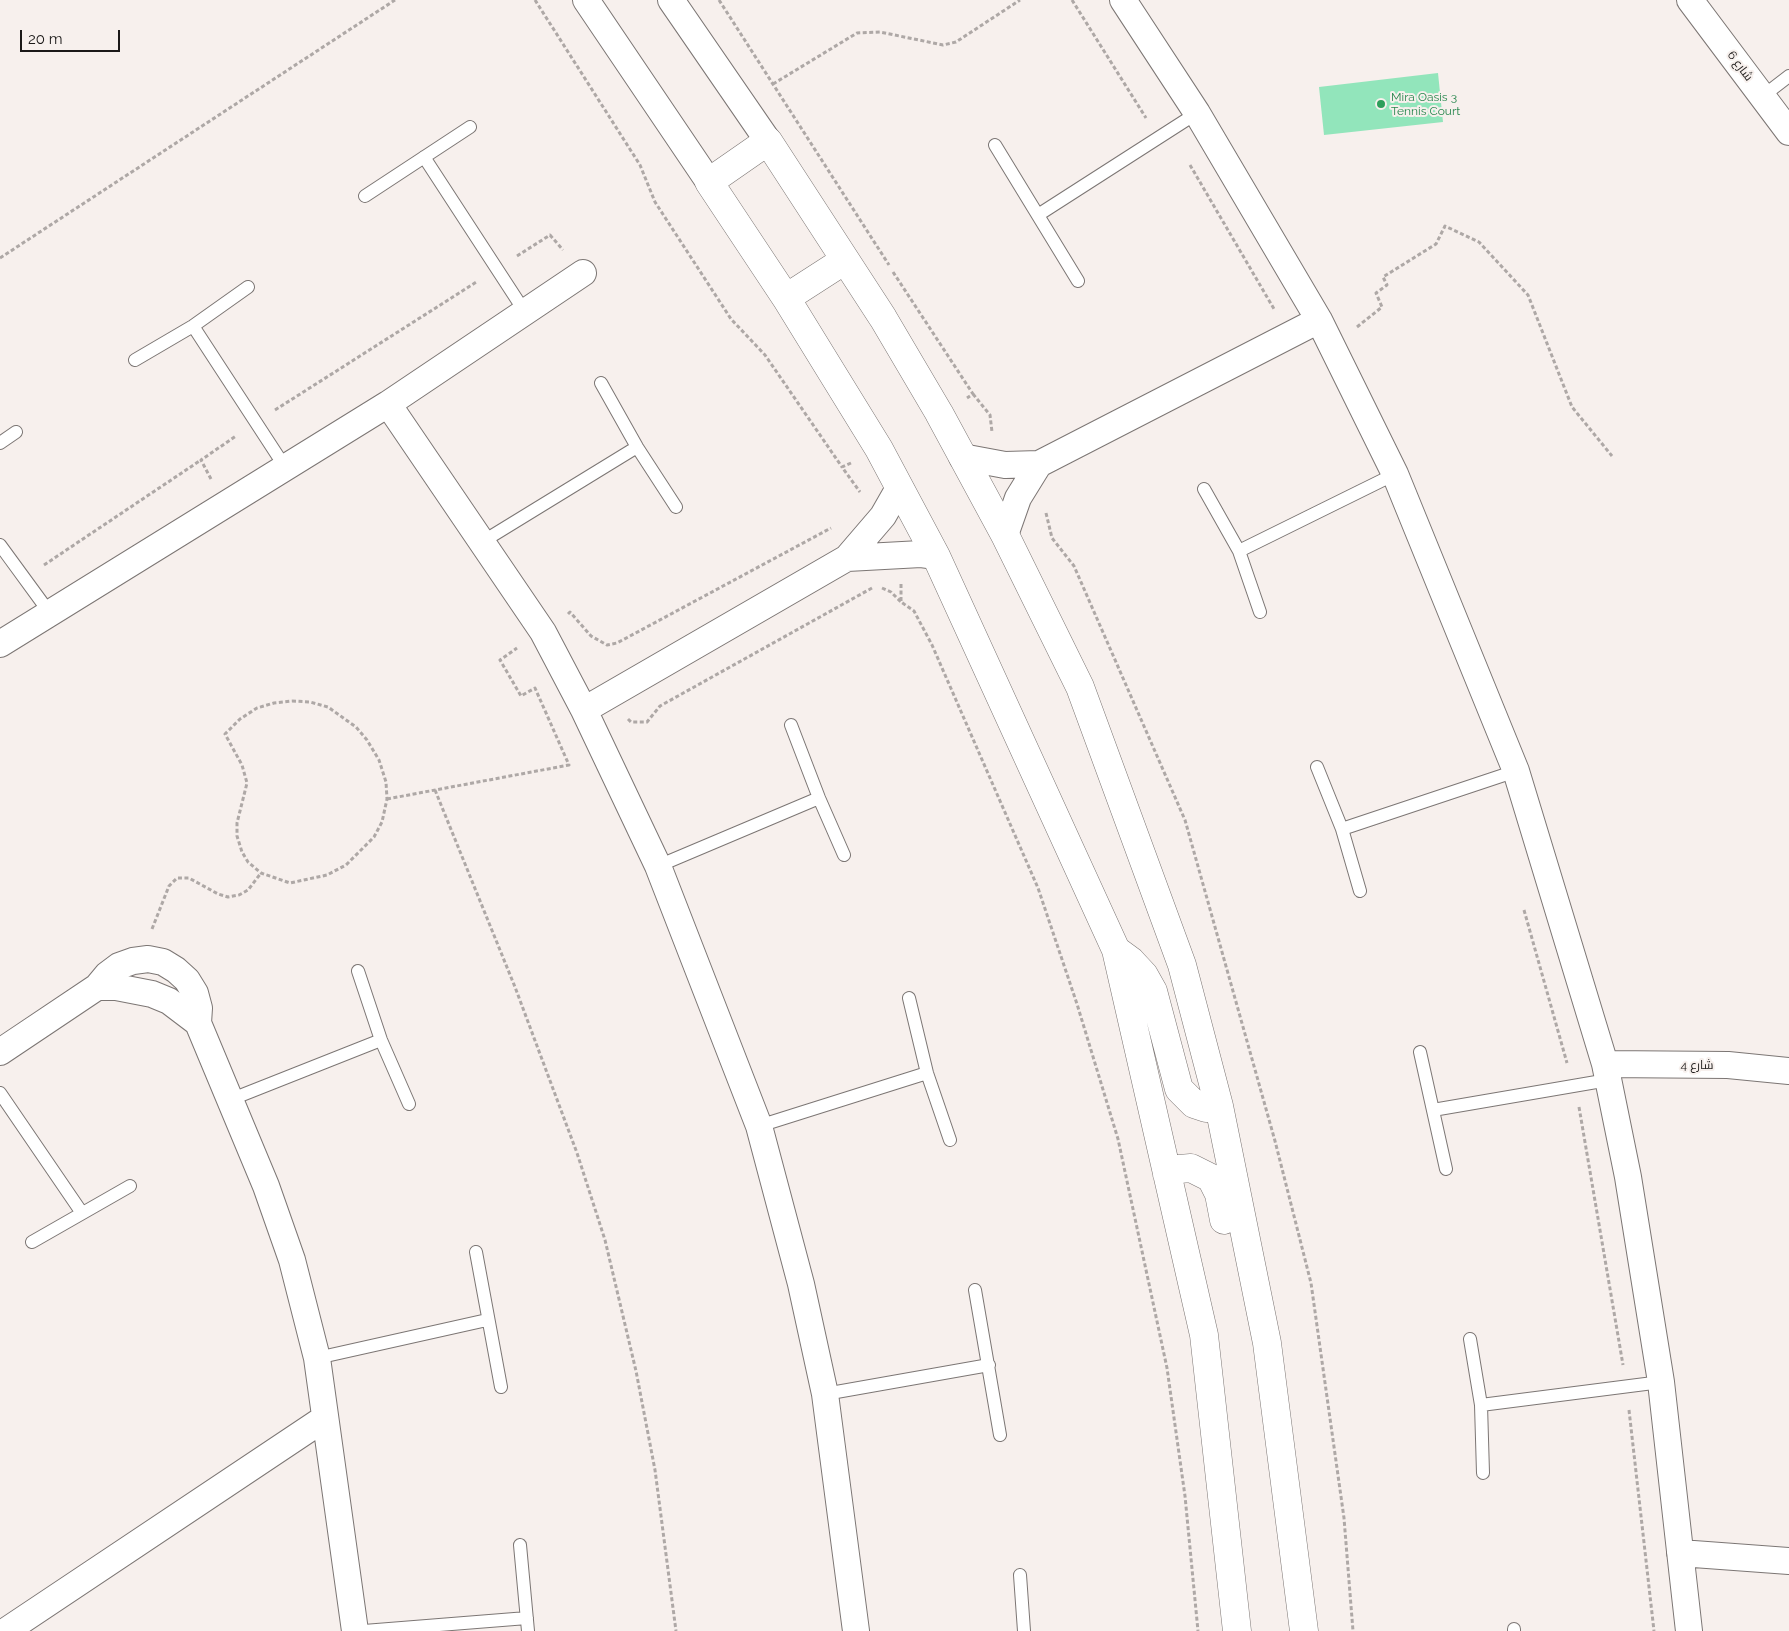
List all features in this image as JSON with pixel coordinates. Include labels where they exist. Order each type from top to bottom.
[{"type":"street","points":[[586,0],[786,298],[879,449],[936,556],[1116,950],[1204,1335],[1237,1631]]},
{"type":"street","points":[[671,0],[768,141],[888,327],[1005,535],[1080,686],[1182,965],[1219,1106],[1267,1343],[1304,1631]]},
{"type":"street","points":[[1123,0],[1197,113],[1318,320],[1395,474],[1516,771],[1607,1072],[1628,1177],[1660,1382],[1689,1631]]},
{"type":"street","name":"شارع 6","points":[[1690,0],[1789,132]]},
{"type":"street","points":[[709,182],[768,141]]},
{"type":"street","points":[[786,298],[845,260]]},
{"type":"street","points":[[0,644],[224,503],[388,404],[583,273]]},
{"type":"street","points":[[962,457],[1005,465],[1040,464],[1318,320]]},
{"type":"street","points":[[388,404],[544,632],[584,710],[658,866],[759,1126],[801,1284],[825,1394],[856,1631]]},
{"type":"street","points":[[1005,535],[1018,498],[1040,464]]},
{"type":"street","points":[[584,710],[846,558],[883,516],[899,488]]},
{"type":"street","points":[[846,558],[901,555],[936,556]]},
{"type":"street","points":[[1116,950],[1131,961],[1144,975],[1152,992],[1179,1089],[1194,1104],[1206,1108],[1219,1106]]},
{"type":"street","points":[[0,1052],[97,987],[107,975],[119,966],[133,961],[148,959],[163,962],[187,980],[195,993],[199,1008],[198,1023],[232,1099],[292,1260],[317,1358],[355,1631]]},
{"type":"street","name":"شارع 4","points":[[1607,1072],[1728,1065],[1789,1071]]},
{"type":"street","points":[[1168,1174],[1179,1169],[1191,1168],[1203,1172],[1216,1185],[1243,1312],[1249,1323],[1267,1343]]},
{"type":"street","points":[[6,1631],[325,1418]]},
{"type":"street","points":[[1680,1553],[1789,1561]]},
{"type":"lane","points":[[1763,96],[1789,76]]},
{"type":"lane","points":[[1038,215],[1197,113]]},
{"type":"lane","points":[[365,196],[470,127]]},
{"type":"lane","points":[[995,145],[1078,281]]},
{"type":"lane","points":[[424,157],[525,312]]},
{"type":"lane","points":[[135,360],[193,326],[248,287]]},
{"type":"lane","points":[[193,326],[285,467]]},
{"type":"lane","points":[[601,383],[637,447],[676,507]]},
{"type":"lane","points":[[0,443],[16,432]]},
{"type":"lane","points":[[482,542],[637,447]]},
{"type":"lane","points":[[1239,551],[1395,474]]},
{"type":"lane","points":[[1204,489],[1239,551],[1260,612]]},
{"type":"lane","points":[[0,545],[49,612]]},
{"type":"lane","points":[[791,724],[819,798],[844,855]]},
{"type":"lane","points":[[1317,767],[1342,829],[1360,891]]},
{"type":"lane","points":[[1342,829],[1516,771]]},
{"type":"lane","points":[[658,866],[819,798]]},
{"type":"lane","points":[[358,972],[382,1040],[409,1104]]},
{"type":"lane","points":[[909,998],[927,1073],[950,1140]]},
{"type":"lane","points":[[232,1099],[382,1040]]},
{"type":"lane","points":[[1420,1052],[1446,1169]]},
{"type":"lane","points":[[1433,1110],[1574,1086],[1607,1072]]},
{"type":"lane","points":[[759,1126],[927,1073]]},
{"type":"lane","points":[[0,1093],[82,1213]]},
{"type":"lane","points":[[32,1242],[130,1186]]},
{"type":"lane","points":[[476,1252],[500,1387]]},
{"type":"lane","points":[[975,1290],[1000,1435]]},
{"type":"lane","points":[[317,1358],[487,1320]]},
{"type":"lane","points":[[1470,1339],[1481,1405],[1483,1473]]},
{"type":"lane","points":[[825,1394],[989,1365]]},
{"type":"lane","points":[[1481,1405],[1660,1382]]},
{"type":"lane","points":[[364,1631],[527,1625],[520,1545]]},
{"type":"lane","points":[[1020,1575],[1024,1631]]},
{"type":"path","points":[[0,258],[395,0]]},
{"type":"path","points":[[535,0],[640,165],[655,202],[731,320],[765,355],[842,467]]},
{"type":"path","points":[[773,84],[857,34],[880,32],[942,45],[956,42],[1020,0]]},
{"type":"path","points":[[1072,0],[1124,80],[1158,138]]},
{"type":"path","points":[[1170,131],[1257,284],[1290,334]]},
{"type":"path","points":[[1331,346],[1382,307],[1376,293],[1387,285],[1382,276],[1436,244],[1445,226],[1479,242],[1528,295],[1572,407],[1612,456]]},
{"type":"path","points":[[24,578],[256,422],[550,235],[583,273]]},
{"type":"path","points":[[974,394],[990,415],[993,436],[1005,465]]},
{"type":"path","points":[[201,460],[224,503]]},
{"type":"path","points":[[387,799],[570,765],[536,688],[521,696],[500,660],[544,632],[570,612],[591,636],[608,645],[618,643],[832,527]]},
{"type":"path","points":[[901,555],[901,602]]},
{"type":"path","points":[[611,696],[631,722],[646,722],[660,706],[877,586],[891,592],[914,611],[932,644],[1038,888],[1077,1004],[1118,1139],[1167,1368],[1184,1496],[1198,1631]]},
{"type":"path","points":[[310,702],[328,707],[343,716],[367,740],[379,760],[386,782],[387,799],[382,822],[374,837],[346,865],[327,875],[305,882],[290,883],[275,879],[261,873],[248,862],[242,852],[237,836],[236,822],[247,783],[242,765],[225,734],[246,716],[274,703],[310,702]]},
{"type":"path","points":[[434,790],[515,988],[577,1153],[606,1240],[636,1371],[655,1470],[676,1631]]},
{"type":"path","points":[[1523,909],[1583,1123],[1627,1387],[1654,1631]]},
{"type":"green space","name":"Mira Oasis 3 Tennis Court","points":[[1438,73],[1443,122],[1324,135],[1319,87]]},
{"type":"place","name":"Mira Oasis 3 Tennis Court","points":[[1381,104]]}]
